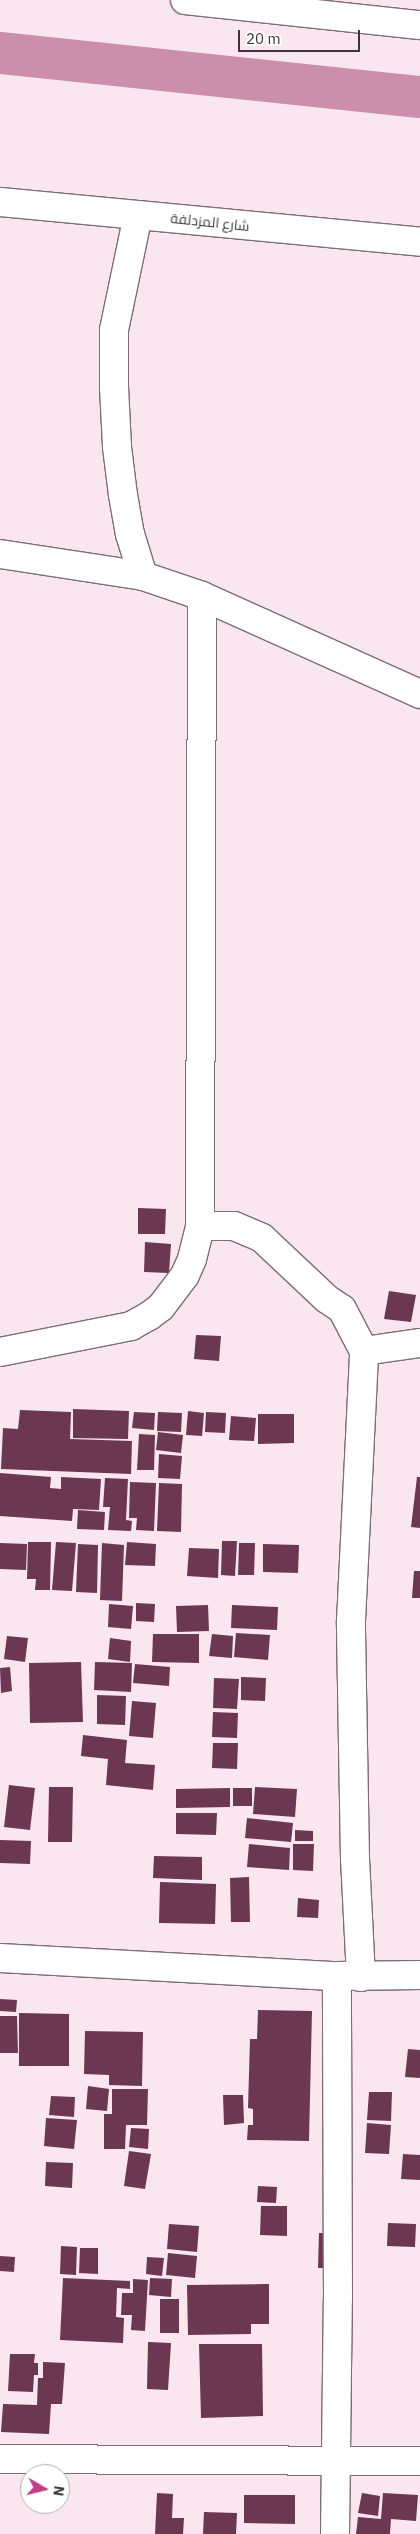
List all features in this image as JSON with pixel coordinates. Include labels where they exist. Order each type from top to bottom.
[{"type":"street","points":[[185,0],[420,24]]},
{"type":"street","name":"شارع المزدلفة","points":[[0,202],[420,242]]},
{"type":"street","points":[[138,215],[114,330],[114,387],[116,447],[130,534],[143,576]]},
{"type":"street","points":[[0,554],[143,576],[202,596],[420,694]]},
{"type":"street","points":[[0,1352],[131,1326],[149,1316],[166,1301],[185,1275],[192,1259],[200,1226],[202,596]]},
{"type":"street","points":[[200,1226],[234,1226],[262,1238],[327,1299],[342,1309],[364,1351],[350,1621],[355,1859],[338,2299],[335,2534]]},
{"type":"street","points":[[364,1351],[420,1343]]},
{"type":"street","points":[[0,1958],[349,1977],[420,1975]]},
{"type":"street","points":[[0,2460],[420,2461]]},
{"type":"building","points":[[138,1208],[166,1209],[165,1234],[138,1234]]},
{"type":"building","points":[[145,1242],[171,1244],[169,1273],[144,1272]]},
{"type":"building","points":[[389,1291],[416,1295],[411,1322],[384,1319]]},
{"type":"building","points":[[196,1335],[221,1336],[219,1361],[194,1359]]},
{"type":"building","points":[[73,1409],[129,1411],[128,1439],[73,1438]]},
{"type":"building","points":[[20,1410],[71,1412],[70,1439],[132,1441],[131,1474],[1,1469],[3,1428],[18,1429]]},
{"type":"building","points":[[188,1411],[204,1413],[202,1436],[186,1435]]},
{"type":"building","points":[[134,1412],[155,1413],[154,1430],[132,1428]]},
{"type":"building","points":[[158,1412],[182,1413],[181,1432],[157,1431]]},
{"type":"building","points":[[206,1412],[226,1413],[225,1433],[205,1432]]},
{"type":"building","points":[[258,1414],[294,1414],[294,1443],[258,1444]]},
{"type":"building","points":[[231,1416],[256,1418],[254,1441],[229,1440]]},
{"type":"building","points":[[158,1432],[183,1435],[181,1453],[156,1450]]},
{"type":"building","points":[[139,1434],[155,1435],[154,1470],[137,1470]]},
{"type":"building","points":[[159,1454],[182,1456],[180,1479],[158,1478]]},
{"type":"building","points":[[0,1473],[51,1477],[50,1488],[61,1489],[61,1477],[101,1479],[99,1510],[73,1509],[72,1521],[0,1516]]},
{"type":"building","points":[[417,1477],[420,1477],[420,1528],[411,1527]]},
{"type":"building","points":[[105,1478],[128,1479],[126,1520],[132,1521],[131,1531],[108,1530],[110,1507],[103,1507]]},
{"type":"building","points":[[130,1482],[156,1483],[154,1531],[136,1530],[137,1518],[129,1518]]},
{"type":"building","points":[[159,1483],[182,1484],[181,1532],[157,1531]]},
{"type":"building","points":[[78,1510],[105,1512],[104,1530],[77,1529]]},
{"type":"building","points":[[222,1541],[237,1541],[235,1576],[221,1575]]},
{"type":"building","points":[[28,1542],[51,1542],[50,1590],[35,1590],[36,1579],[27,1579]]},
{"type":"building","points":[[56,1542],[76,1543],[72,1591],[52,1590]]},
{"type":"building","points":[[127,1542],[156,1544],[155,1566],[125,1565]]},
{"type":"building","points":[[0,1543],[27,1544],[26,1570],[0,1569]]},
{"type":"building","points":[[102,1543],[124,1545],[122,1601],[100,1600]]},
{"type":"building","points":[[239,1543],[255,1543],[254,1575],[238,1575]]},
{"type":"building","points":[[78,1544],[98,1545],[97,1593],[76,1592]]},
{"type":"building","points":[[263,1544],[299,1545],[298,1573],[263,1572]]},
{"type":"building","points":[[189,1548],[219,1549],[218,1578],[187,1576]]},
{"type":"building","points":[[414,1571],[420,1571],[420,1598],[412,1598]]},
{"type":"building","points":[[136,1603],[155,1604],[154,1622],[136,1621]]},
{"type":"building","points":[[109,1604],[133,1606],[131,1629],[108,1627]]},
{"type":"building","points":[[208,1605],[209,1631],[177,1632],[176,1606]]},
{"type":"building","points":[[232,1605],[278,1607],[277,1630],[231,1628]]},
{"type":"building","points":[[236,1633],[270,1635],[268,1660],[234,1657]]},
{"type":"building","points":[[153,1634],[199,1634],[199,1663],[152,1662]]},
{"type":"building","points":[[212,1634],[233,1636],[232,1658],[209,1656]]},
{"type":"building","points":[[7,1636],[28,1638],[25,1662],[4,1659]]},
{"type":"building","points":[[110,1638],[131,1641],[130,1662],[108,1659]]},
{"type":"building","points":[[81,1662],[83,1722],[30,1723],[29,1663]]},
{"type":"building","points":[[95,1662],[132,1663],[131,1692],[94,1690]]},
{"type":"building","points":[[135,1664],[170,1667],[169,1686],[133,1683]]},
{"type":"building","points":[[10,1667],[12,1691],[1,1693],[0,1668]]},
{"type":"building","points":[[241,1677],[266,1678],[265,1701],[241,1700]]},
{"type":"building","points":[[214,1678],[239,1679],[237,1709],[213,1708]]},
{"type":"building","points":[[97,1695],[126,1696],[125,1725],[97,1724]]},
{"type":"building","points":[[132,1701],[156,1703],[153,1738],[129,1736]]},
{"type":"building","points":[[213,1712],[238,1713],[237,1738],[212,1737]]},
{"type":"building","points":[[83,1735],[127,1740],[125,1763],[155,1765],[153,1790],[106,1785],[108,1759],[81,1756]]},
{"type":"building","points":[[213,1743],[238,1743],[237,1769],[212,1768]]},
{"type":"building","points":[[9,1785],[35,1788],[30,1830],[4,1827]]},
{"type":"building","points":[[49,1787],[73,1787],[72,1842],[48,1842]]},
{"type":"building","points":[[255,1787],[297,1789],[295,1817],[253,1814]]},
{"type":"building","points":[[230,1788],[230,1807],[176,1808],[176,1789]]},
{"type":"building","points":[[233,1788],[252,1788],[252,1806],[233,1806]]},
{"type":"building","points":[[176,1813],[217,1813],[216,1835],[176,1834]]},
{"type":"building","points":[[247,1818],[293,1823],[291,1842],[245,1838]]},
{"type":"building","points":[[295,1830],[313,1831],[313,1841],[295,1841]]},
{"type":"building","points":[[0,1840],[31,1841],[30,1864],[0,1863]]},
{"type":"building","points":[[249,1844],[290,1848],[289,1870],[247,1867]]},
{"type":"building","points":[[293,1844],[314,1844],[313,1871],[293,1870]]},
{"type":"building","points":[[154,1856],[202,1857],[202,1880],[153,1878]]},
{"type":"building","points":[[249,1877],[250,1922],[231,1922],[230,1878]]},
{"type":"building","points":[[160,1882],[216,1884],[215,1924],[159,1923]]},
{"type":"building","points":[[298,1898],[319,1900],[318,1918],[297,1917]]},
{"type":"building","points":[[0,1999],[17,2000],[16,2012],[0,2011]]},
{"type":"building","points":[[258,2010],[312,2011],[309,2141],[247,2140],[248,2125],[253,2125],[253,2109],[248,2108],[250,2039],[257,2039]]},
{"type":"building","points":[[19,2013],[69,2014],[69,2066],[19,2066]]},
{"type":"building","points":[[0,2016],[17,2016],[18,2053],[0,2053]]},
{"type":"building","points":[[85,2031],[143,2032],[142,2086],[109,2085],[109,2075],[84,2074]]},
{"type":"building","points":[[408,2049],[420,2050],[420,2078],[405,2077]]},
{"type":"building","points":[[88,2086],[109,2089],[107,2111],[86,2109]]},
{"type":"building","points":[[112,2089],[148,2089],[147,2125],[126,2125],[125,2149],[104,2149],[104,2114],[112,2114]]},
{"type":"building","points":[[369,2092],[392,2092],[391,2121],[367,2120]]},
{"type":"building","points":[[223,2095],[243,2095],[244,2123],[224,2125]]},
{"type":"building","points":[[51,2096],[75,2097],[74,2117],[49,2115]]},
{"type":"building","points":[[46,2118],[77,2120],[74,2149],[44,2146]]},
{"type":"building","points":[[367,2123],[391,2125],[389,2154],[365,2153]]},
{"type":"building","points":[[131,2128],[149,2129],[148,2149],[129,2147]]},
{"type":"building","points":[[129,2151],[151,2154],[145,2189],[124,2186]]},
{"type":"building","points":[[403,2154],[420,2155],[420,2180],[401,2179]]},
{"type":"building","points":[[46,2162],[73,2163],[72,2188],[45,2186]]},
{"type":"building","points":[[258,2186],[277,2187],[276,2203],[257,2202]]},
{"type":"building","points":[[261,2206],[287,2206],[287,2236],[260,2235]]},
{"type":"building","points":[[388,2223],[416,2224],[415,2247],[387,2246]]},
{"type":"building","points":[[169,2224],[199,2226],[197,2252],[167,2249]]},
{"type":"building","points":[[319,2233],[332,2233],[331,2268],[318,2268]]},
{"type":"building","points":[[61,2246],[77,2247],[76,2275],[60,2274]]},
{"type":"building","points":[[80,2248],[98,2248],[98,2274],[79,2273]]},
{"type":"building","points":[[168,2253],[197,2256],[195,2278],[166,2275]]},
{"type":"building","points":[[0,2256],[15,2257],[14,2272],[0,2271]]},
{"type":"building","points":[[147,2257],[164,2258],[162,2276],[146,2274]]},
{"type":"building","points":[[63,2278],[130,2281],[130,2289],[117,2288],[116,2317],[124,2318],[123,2343],[60,2340]]},
{"type":"building","points":[[150,2278],[172,2279],[171,2297],[149,2295]]},
{"type":"building","points":[[133,2279],[148,2280],[145,2331],[131,2330],[132,2315],[121,2315],[122,2293],[133,2293]]},
{"type":"building","points":[[269,2284],[269,2324],[251,2324],[251,2334],[188,2335],[187,2285]]},
{"type":"building","points":[[160,2299],[179,2299],[179,2333],[160,2333]]},
{"type":"building","points":[[148,2342],[171,2343],[168,2390],[147,2389]]},
{"type":"building","points":[[199,2344],[262,2344],[263,2416],[201,2418]]},
{"type":"building","points":[[10,2354],[35,2354],[34,2363],[38,2363],[38,2375],[34,2375],[33,2392],[8,2391]]},
{"type":"building","points":[[43,2362],[65,2363],[62,2404],[51,2404],[49,2434],[1,2432],[3,2404],[37,2405],[38,2378],[43,2378]]},
{"type":"building","points":[[157,2493],[173,2494],[172,2518],[184,2518],[183,2534],[155,2534]]},
{"type":"building","points":[[362,2493],[380,2496],[378,2516],[358,2513]]},
{"type":"building","points":[[383,2493],[418,2495],[416,2521],[391,2519],[390,2534],[356,2534],[358,2517],[381,2519]]},
{"type":"building","points":[[244,2495],[295,2495],[295,2524],[244,2523]]},
{"type":"building","points":[[204,2512],[237,2513],[236,2534],[203,2534]]},
{"type":"waterway","points":[[0,53],[420,97]]}]
